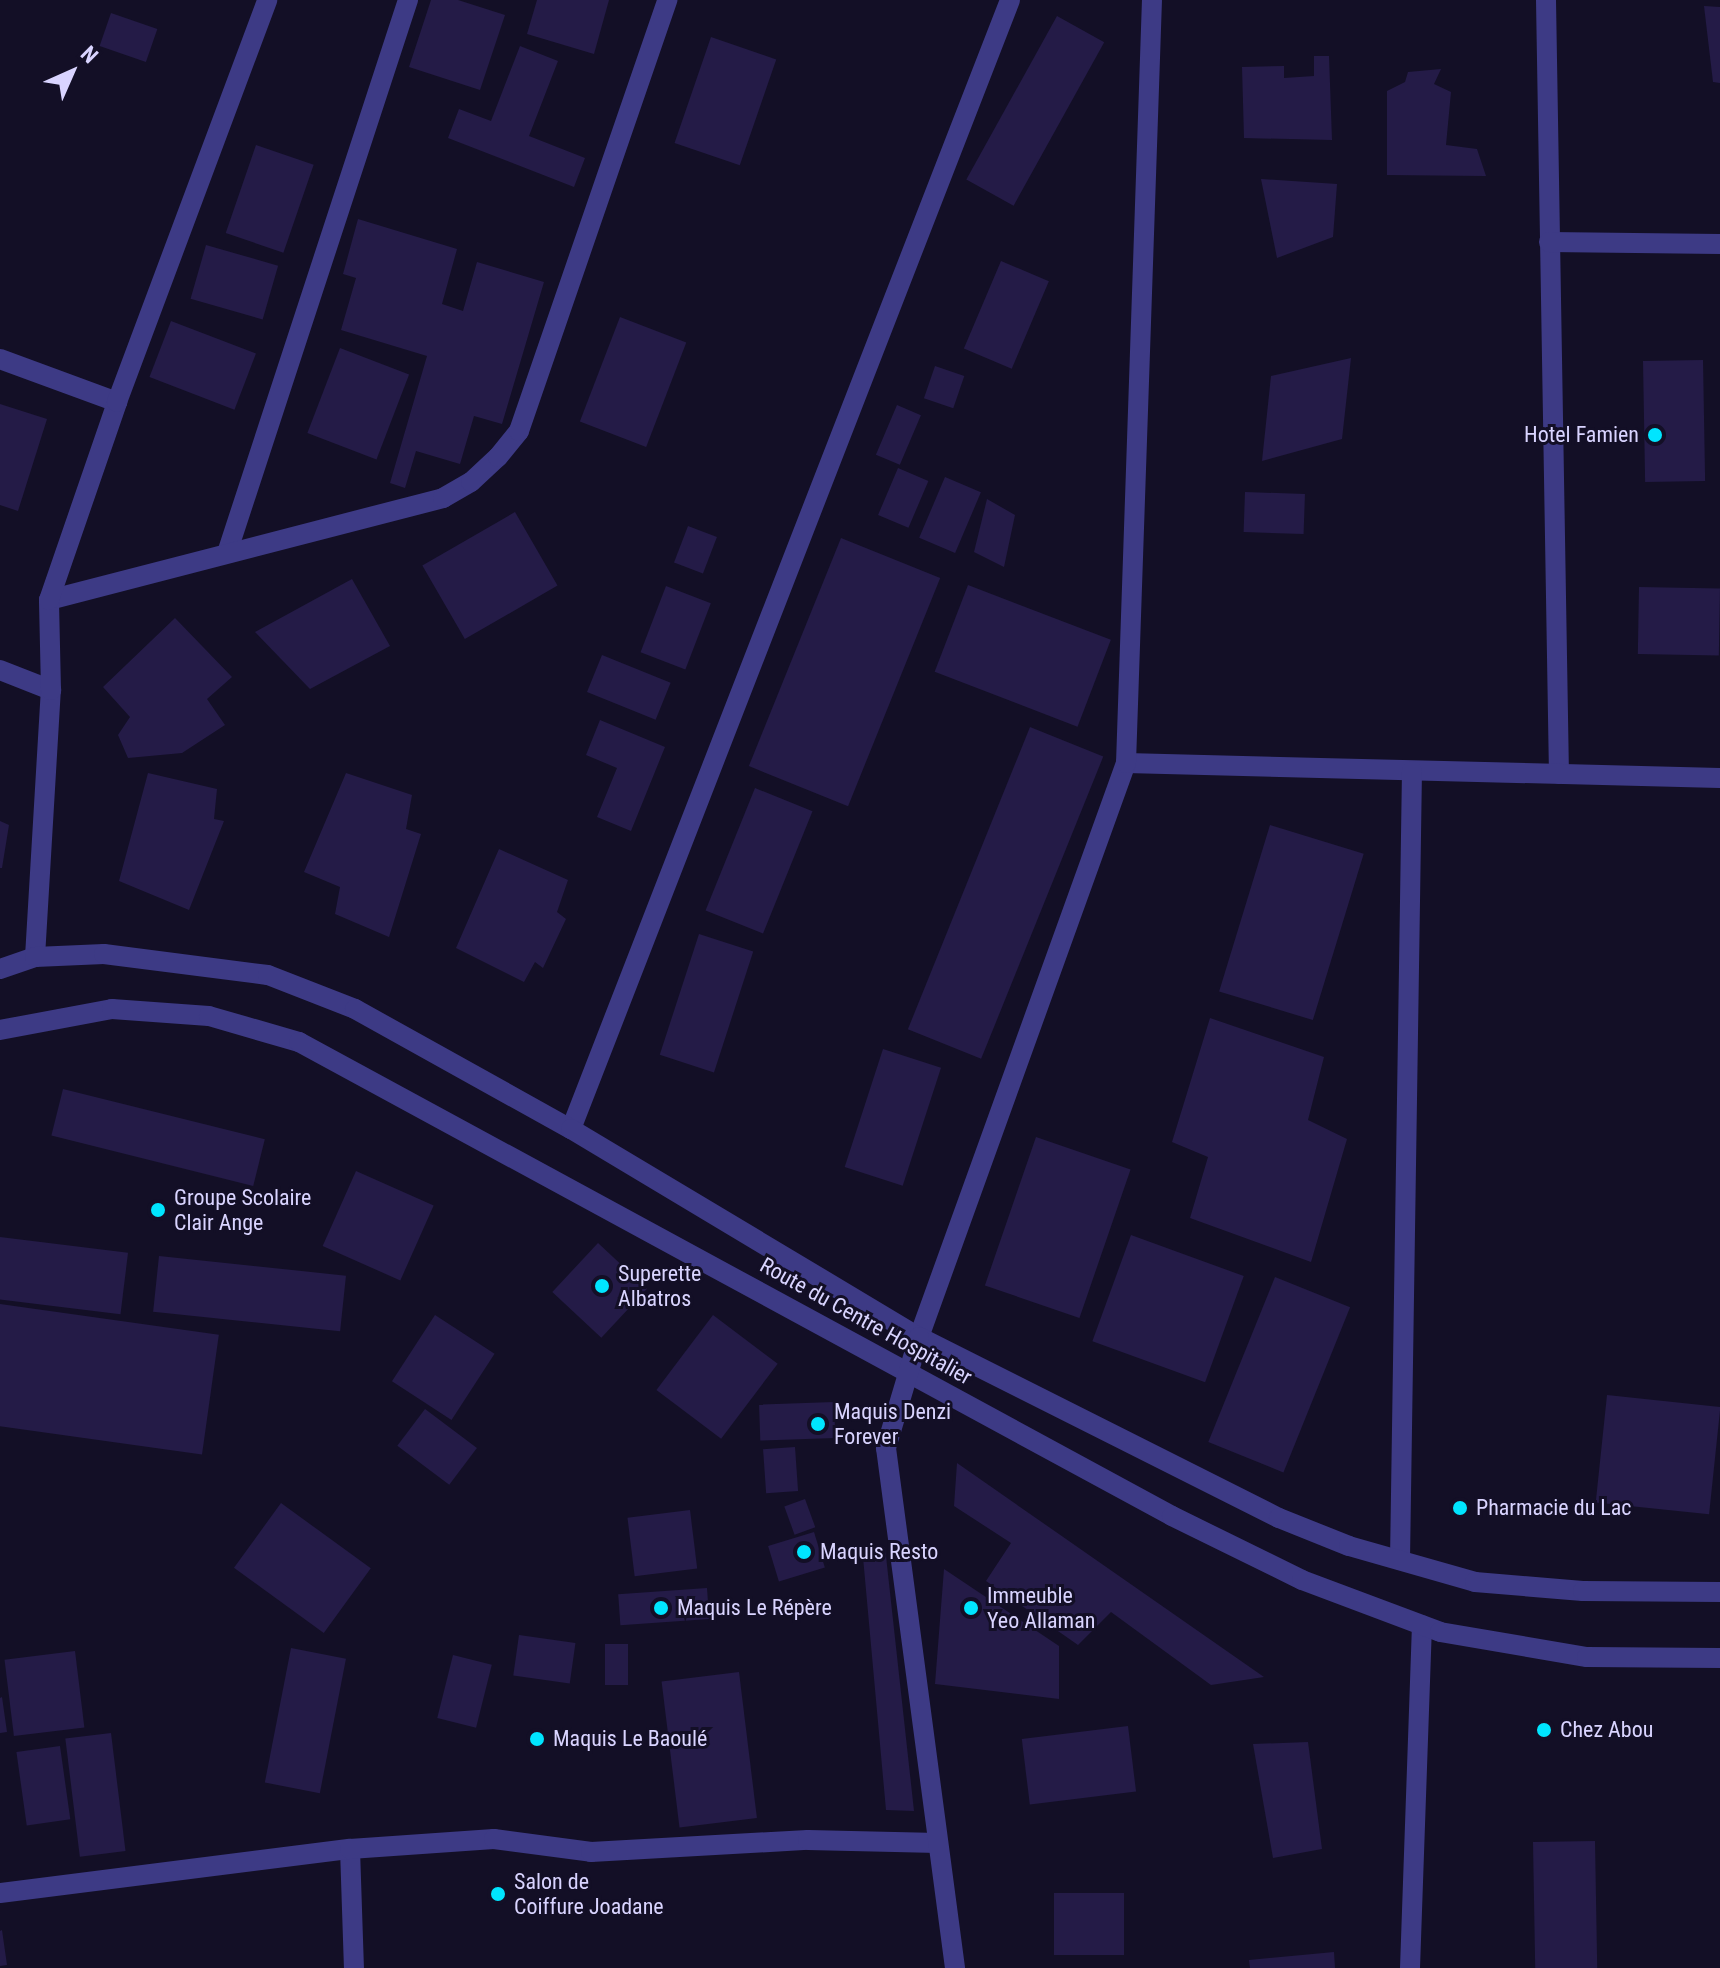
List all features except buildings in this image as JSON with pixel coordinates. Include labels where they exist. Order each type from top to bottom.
[{"type":"street","points":[[35,957],[51,690],[49,600],[117,402],[267,0]]},
{"type":"street","points":[[227,553],[408,0]]},
{"type":"street","points":[[49,600],[443,498],[471,482],[519,431],[667,0]]},
{"type":"street","points":[[571,1129],[1010,0]]},
{"type":"street","points":[[955,1968],[886,1448],[907,1371],[1126,763],[1152,0]]},
{"type":"street","points":[[1546,0],[1559,774]]},
{"type":"street","points":[[1549,242],[1720,244]]},
{"type":"street","points":[[0,359],[117,402]]},
{"type":"street","points":[[0,670],[51,690]]},
{"type":"street","points":[[1126,763],[1720,778]]},
{"type":"street","points":[[1400,1560],[1412,771]]},
{"type":"street","name":"Route du Centre Hospitalier","points":[[0,969],[35,957],[104,954],[268,975],[355,1009],[571,1129],[919,1337],[1279,1518],[1400,1560],[1505,1586],[1720,1592]]},
{"type":"street","name":"Route du Centre Hospitalier","points":[[0,1030],[112,1009],[209,1016],[299,1042],[1172,1516],[1302,1580],[1422,1625],[1587,1657],[1720,1658]]},
{"type":"street","points":[[1410,1968],[1422,1625]]},
{"type":"street","points":[[0,1893],[350,1849],[494,1839],[591,1852],[808,1840],[938,1843]]},
{"type":"street","points":[[350,1849],[354,1968]]},
{"type":"place","name":"Hotel Famien","points":[[1655,435]]},
{"type":"place","name":"Groupe Scolaire Clair Ange","points":[[158,1210]]},
{"type":"place","name":"Superette Albatros","points":[[602,1286]]},
{"type":"place","name":"Maquis Denzi Forever","points":[[818,1424]]},
{"type":"place","name":"Pharmacie du Lac","points":[[1460,1508]]},
{"type":"place","name":"Maquis Resto","points":[[804,1552]]},
{"type":"place","name":"Maquis Le Répère","points":[[661,1608]]},
{"type":"place","name":"Immeuble Yeo Allaman","points":[[971,1608]]},
{"type":"place","name":"Chez Abou","points":[[1544,1730]]},
{"type":"place","name":"Maquis Le Baoulé","points":[[537,1739]]},
{"type":"place","name":"Salon de Coiffure Joadane","points":[[498,1894]]}]
